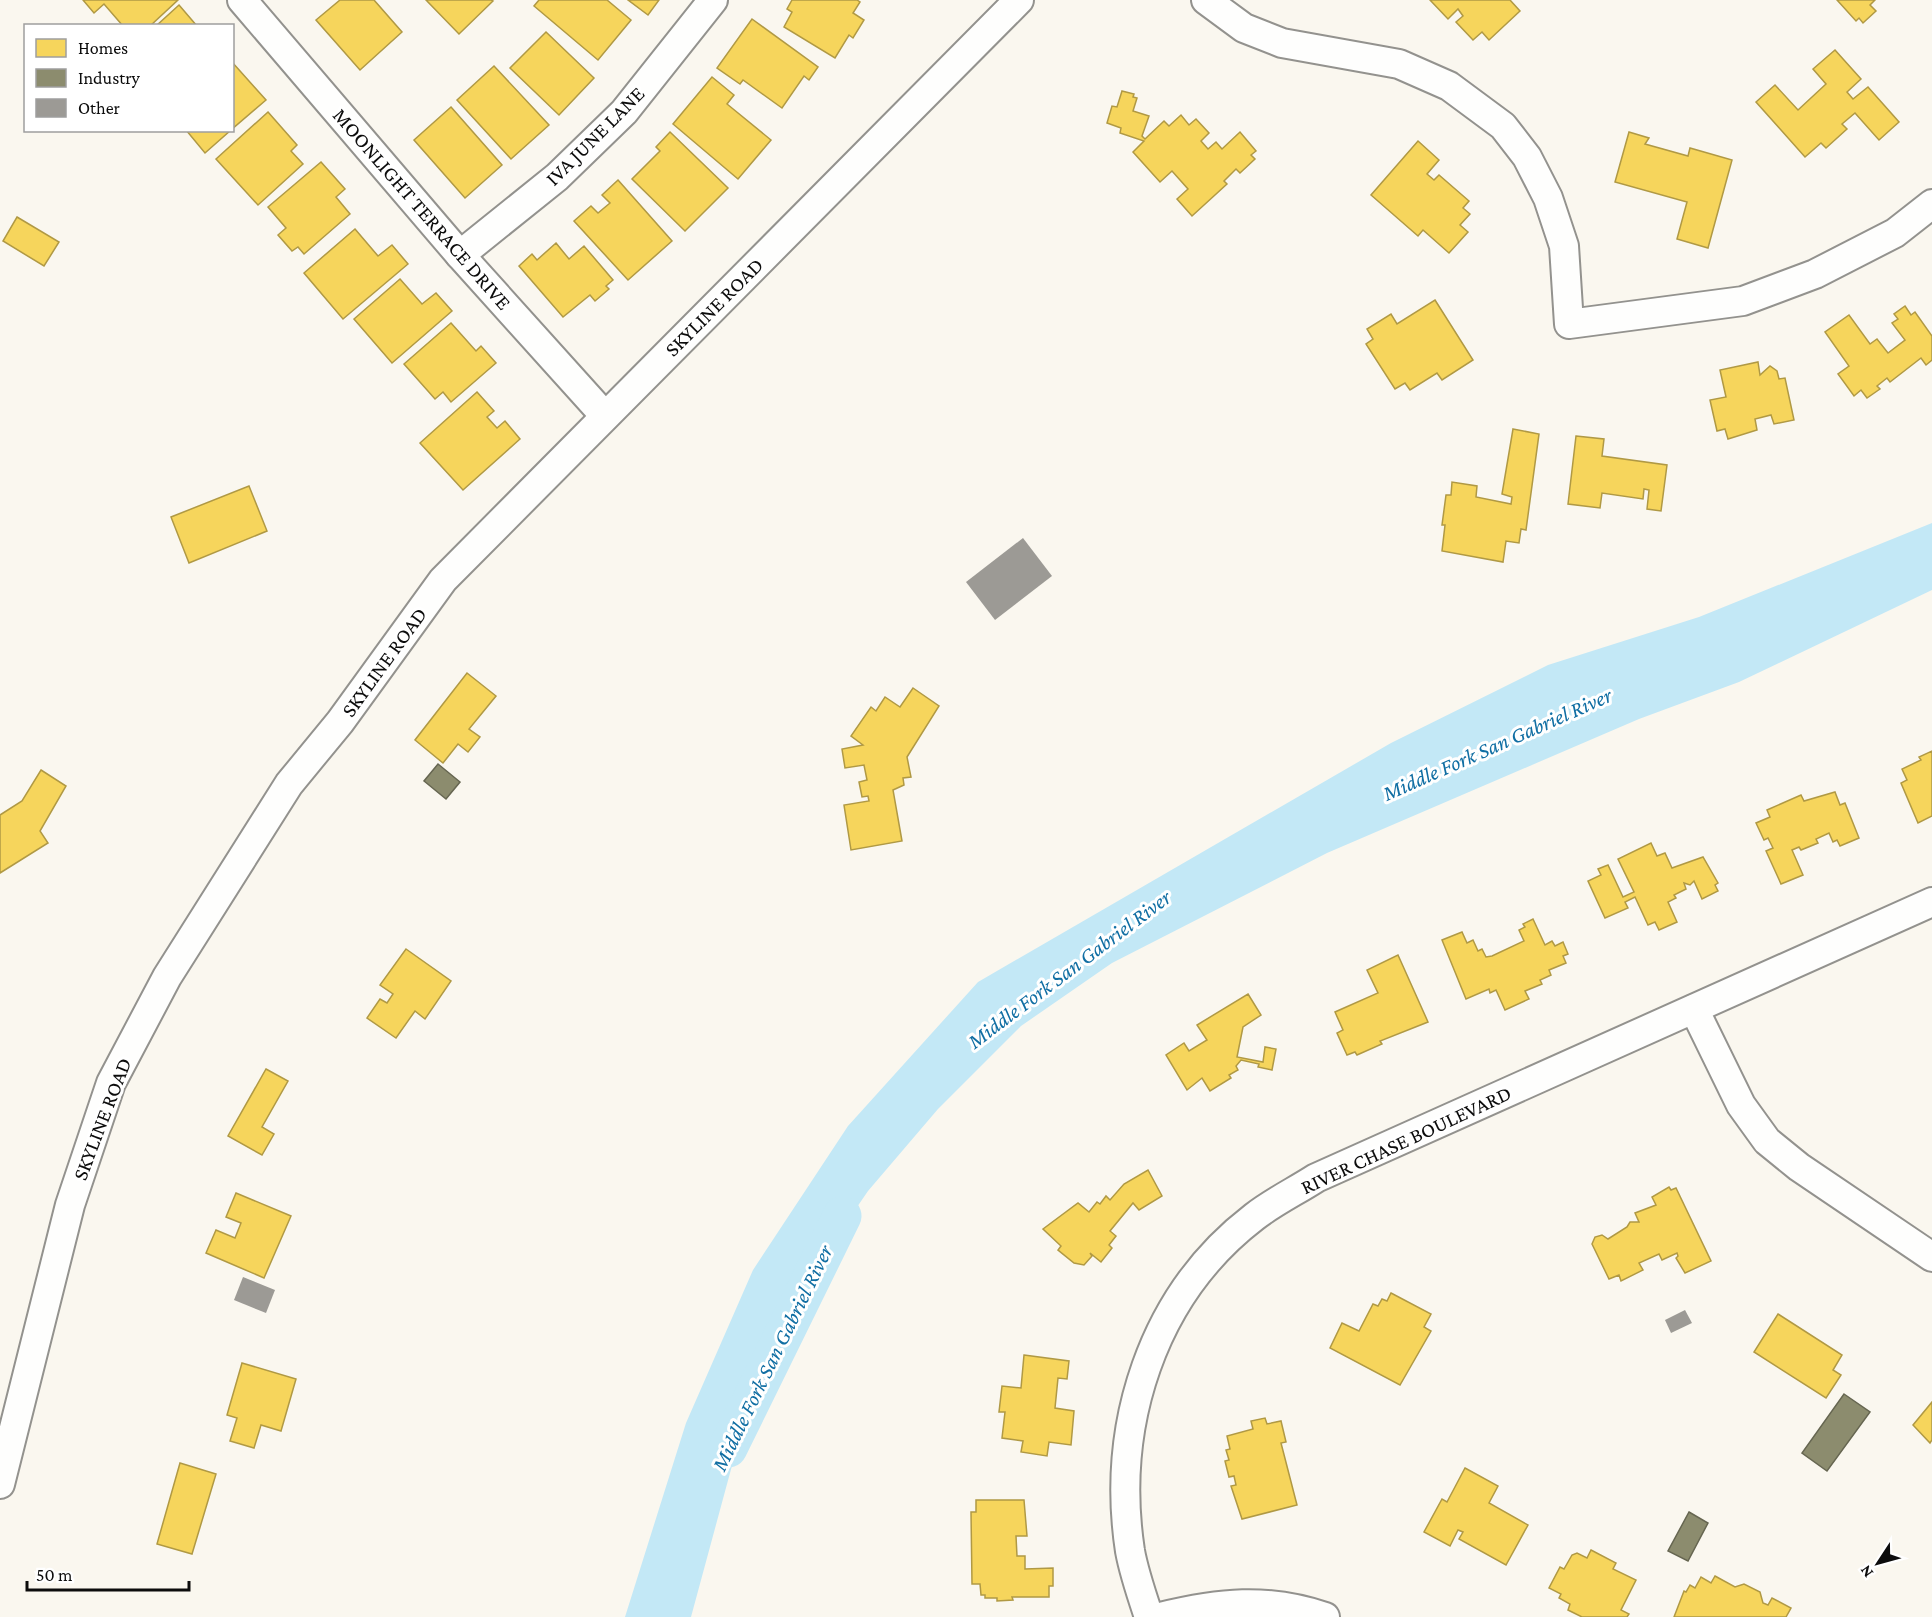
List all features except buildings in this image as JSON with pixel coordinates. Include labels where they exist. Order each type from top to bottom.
[{"type":"street","name":"IVA JUNE LANE","points":[[460,255],[557,177],[624,112],[713,0]]},
{"type":"street","name":"SKYLINE ROAD","points":[[0,1484],[70,1205],[111,1083],[146,1013],[289,784],[340,722],[443,580],[1019,0]]},
{"type":"street","points":[[1206,0],[1244,28],[1282,43],[1399,64],[1449,86],[1503,126],[1527,156],[1548,198],[1564,246],[1569,324],[1743,301],[1815,274],[1895,233],[1932,204]]},
{"type":"street","name":"MOONLIGHT TERRACE DRIVE","points":[[254,4],[460,255],[605,416]]},
{"type":"street","name":"RIVER CHASE BOULEVARD","points":[[1149,1617],[1131,1553],[1125,1491],[1127,1437],[1140,1383],[1169,1315],[1209,1259],[1254,1217],[1316,1178],[1932,902]]},
{"type":"street","points":[[1694,1009],[1741,1105],[1767,1141],[1799,1167],[1932,1257]]},
{"type":"street","points":[[1160,1617],[1191,1609],[1252,1602],[1297,1607],[1324,1617]]},
{"type":"water","points":[[1932,523],[1932,590],[1739,682],[1639,719],[1327,853],[1112,963],[1021,1026],[938,1109],[868,1191],[788,1308],[746,1414],[691,1617],[625,1617],[686,1423],[753,1270],[848,1126],[978,982],[1391,743],[1548,665],[1699,617]]},
{"type":"waterway","name":"Middle Fork San Gabriel River","points":[[728,1448],[842,1216]]}]
